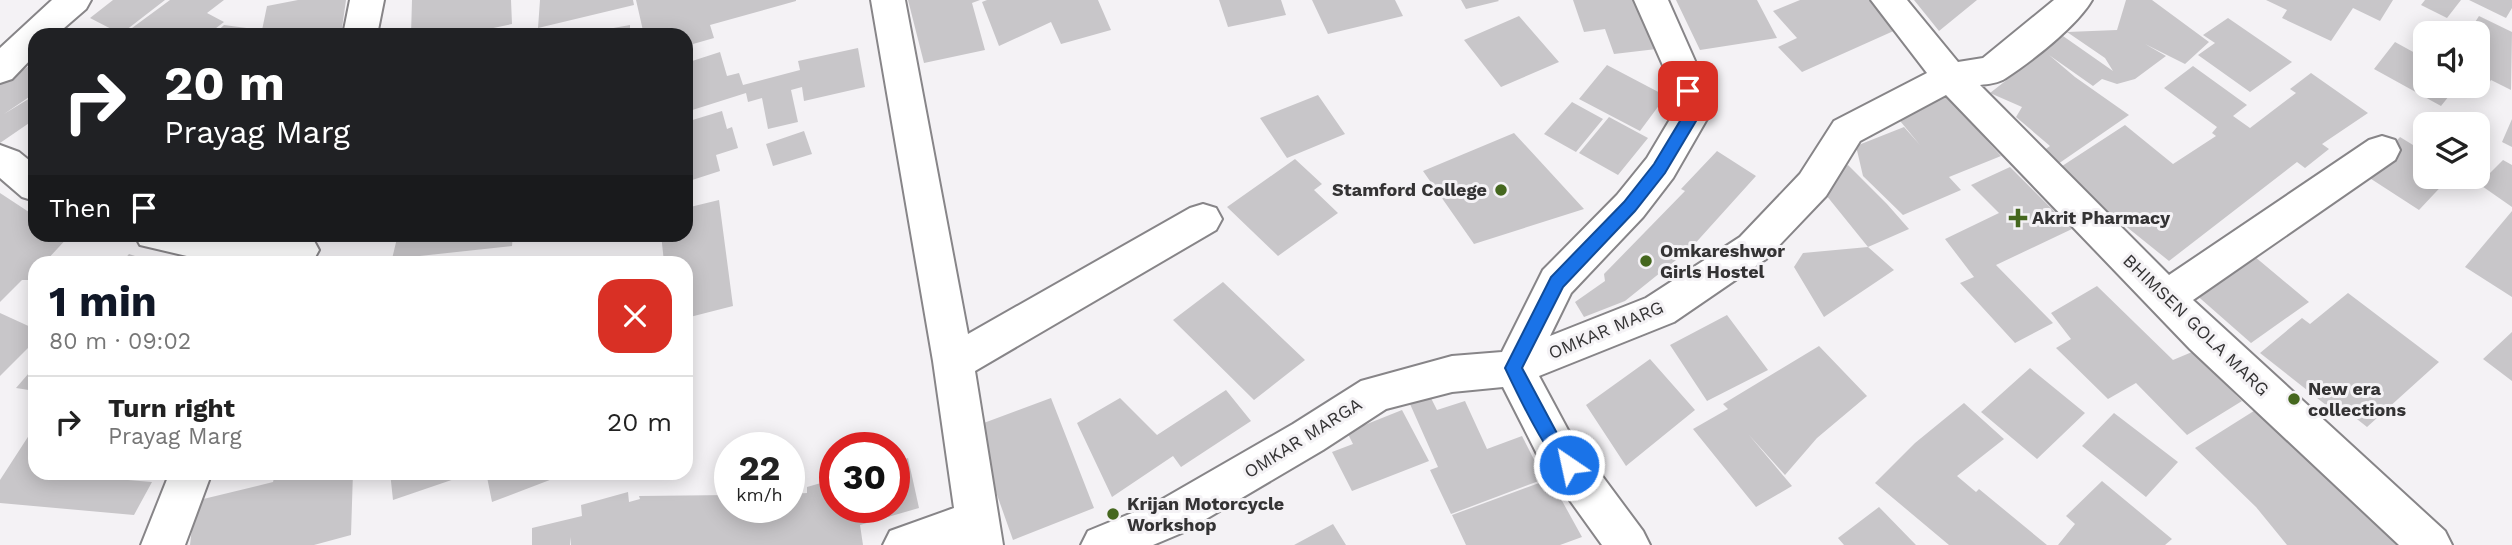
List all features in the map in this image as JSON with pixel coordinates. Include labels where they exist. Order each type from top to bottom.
[{"type":"street","points":[[41,28],[74,0]]},
{"type":"street","points":[[361,28],[367,0]]},
{"type":"street","points":[[888,0],[903,107],[954,363],[978,532],[905,545]]},
{"type":"street","points":[[1628,545],[1553,443],[1514,368],[1557,282],[1630,206],[1660,168],[1693,112],[1682,70],[1651,0]]},
{"type":"street","name":"BHIMSEN GOLA MARG","points":[[1888,0],[1950,76],[2204,337],[2430,545]]},
{"type":"street","name":"OMKAR MARG","points":[[1514,368],[1660,310],[1753,248],[1813,185],[1847,131],[1950,76],[1992,69],[2042,31],[2075,0]]},
{"type":"street","points":[[0,70],[28,40]]},
{"type":"street","points":[[2166,298],[2382,150]]},
{"type":"street","points":[[0,160],[28,180]]},
{"type":"street","points":[[954,363],[1203,219]]},
{"type":"street","points":[[193,242],[301,249]]},
{"type":"street","name":"OMKAR MARGA","points":[[1103,545],[1169,518],[1308,437],[1375,394],[1452,374],[1514,368]]},
{"type":"street","points":[[163,545],[188,480]]},
{"type":"building","points":[[113,0],[165,0],[129,28],[109,28],[90,18]]},
{"type":"building","points":[[170,0],[224,0],[207,13],[224,22],[216,28],[132,28]]},
{"type":"building","points":[[298,0],[346,0],[342,28],[262,28],[267,6]]},
{"type":"building","points":[[412,0],[511,0],[512,24],[493,28],[411,28]]},
{"type":"building","points":[[540,0],[633,0],[634,5],[538,28]]},
{"type":"building","points":[[636,0],[796,0],[710,25],[714,38],[693,44],[693,28],[642,28]]},
{"type":"building","points":[[908,0],[980,0],[972,3],[985,50],[924,63]]},
{"type":"building","points":[[1098,0],[1111,30],[1061,44],[1051,22],[999,46],[982,2]]},
{"type":"building","points":[[1219,0],[1281,0],[1286,15],[1228,27]]},
{"type":"building","points":[[1312,0],[1395,0],[1403,16],[1328,34]]},
{"type":"building","points":[[1461,0],[1498,0],[1499,1],[1466,9]]},
{"type":"building","points":[[1573,0],[1643,0],[1665,48],[1614,54],[1605,29],[1584,32]]},
{"type":"building","points":[[1676,0],[1757,0],[1777,38],[1700,50]]},
{"type":"building","points":[[1800,0],[1869,0],[1898,29],[1802,72],[1778,47],[1797,38],[1773,11]]},
{"type":"building","points":[[1914,0],[1977,0],[1939,31]]},
{"type":"building","points":[[2126,0],[2152,0],[2209,42],[2185,64],[2145,44],[2166,56],[2135,79],[2117,84],[2102,79],[2093,86],[2049,55],[2129,115],[2058,164],[2043,151],[2050,146],[2016,117],[2022,107],[1990,93],[2063,36],[2113,71],[2105,58],[2067,32],[2117,30]]},
{"type":"building","points":[[2266,0],[2393,0],[2380,21],[2353,8],[2331,41],[2282,18],[2287,10]]},
{"type":"building","points":[[2425,0],[2461,0],[2447,18],[2421,5]]},
{"type":"building","points":[[2469,0],[2512,0],[2512,8],[2506,18]]},
{"type":"building","points":[[1519,16],[1559,62],[1501,87],[1464,40]]},
{"type":"building","points":[[2479,16],[2489,21],[2476,21]]},
{"type":"building","points":[[2228,18],[2292,62],[2250,92],[2198,55],[2215,43],[2203,35]]},
{"type":"building","points":[[2490,21],[2512,32],[2511,90],[2491,80]]},
{"type":"building","points":[[224,25],[247,28],[221,28]]},
{"type":"building","points":[[2395,42],[2413,52],[2413,91],[2374,69]]},
{"type":"building","points":[[858,48],[865,87],[804,101],[802,87],[791,90],[798,122],[768,129],[762,98],[748,102],[746,93],[693,110],[693,61],[720,52],[727,76],[739,73],[743,85],[800,70],[798,61]]},
{"type":"building","points":[[1607,65],[1666,96],[1640,131],[1579,99]]},
{"type":"building","points":[[2193,66],[2247,105],[2233,116],[2250,128],[2296,93],[2290,89],[2311,73],[2368,113],[2322,144],[2329,149],[2305,168],[2297,162],[2169,261],[2056,170],[2125,125],[2173,164],[2216,136],[2212,133],[2217,127],[2164,88]]},
{"type":"building","points":[[28,67],[28,98],[4,114],[28,99],[28,124],[0,143],[0,85]]},
{"type":"building","points":[[1941,90],[2001,156],[1949,177],[1961,190],[1903,215],[1863,176],[1856,146],[1904,127],[1920,145],[1891,110]]},
{"type":"building","points":[[1318,95],[1345,134],[1287,158],[1260,118]]},
{"type":"building","points":[[2427,98],[2447,98],[2441,106]]},
{"type":"building","points":[[1572,102],[1603,119],[1576,152],[1544,134]]},
{"type":"building","points":[[722,111],[727,129],[732,127],[738,148],[716,155],[720,171],[693,180],[693,120]]},
{"type":"building","points":[[1609,117],[1648,138],[1618,175],[1579,153]]},
{"type":"building","points":[[2512,119],[2512,147],[2502,142]]},
{"type":"building","points":[[804,131],[812,154],[773,166],[766,144]]},
{"type":"building","name":"Stamford College","points":[[1514,133],[1584,209],[1474,244],[1423,171]]},
{"type":"building","points":[[2400,137],[2413,145],[2413,189],[2439,189],[2419,210],[2365,175]]},
{"type":"building","points":[[1717,151],[1756,176],[1691,248],[1625,301],[1584,317],[1575,302],[1605,281],[1604,274],[1685,191],[1681,189]]},
{"type":"building","points":[[1295,159],[1322,184],[1314,190],[1338,213],[1278,256],[1227,207]]},
{"type":"building","points":[[2503,160],[2512,165],[2512,207],[2486,189],[2490,189],[2490,173]]},
{"type":"building","points":[[1848,165],[1909,229],[1868,247],[1826,195],[1818,180]]},
{"type":"building","points":[[2010,167],[2072,229],[1996,265],[2053,323],[2015,343],[1960,283],[1974,277],[1945,239],[1999,213],[1971,185]]},
{"type":"building","points":[[0,193],[28,211],[28,242],[64,242],[51,256],[28,256],[28,280],[22,280],[0,302]]},
{"type":"building","points":[[719,200],[733,306],[693,316],[693,256],[663,256],[662,242],[693,242],[693,206]]},
{"type":"building","points":[[2512,211],[2512,297],[2465,267]]},
{"type":"building","points":[[396,242],[512,242],[512,246],[420,256],[393,256]]},
{"type":"building","points":[[2242,246],[2309,302],[2251,343],[2185,285]]},
{"type":"building","points":[[1868,247],[1894,270],[1824,317],[1794,267],[1803,253]]},
{"type":"building","points":[[1223,282],[1305,360],[1254,400],[1173,320]]},
{"type":"building","points":[[2097,286],[2173,360],[2192,352],[2242,401],[2187,435],[2136,383],[2108,399],[2056,348],[2071,339],[2051,313]]},
{"type":"building","points":[[2348,293],[2439,362],[2367,427],[2333,400],[2326,405],[2260,353],[2302,318],[2310,324]]},
{"type":"building","points":[[0,313],[28,326],[28,348],[0,376]]},
{"type":"building","points":[[1727,315],[1768,370],[1707,401],[1670,345]]},
{"type":"building","points":[[2512,332],[2512,381],[2483,359]]},
{"type":"building","points":[[1819,346],[1867,396],[1817,438],[1785,475],[1749,435],[1792,486],[1756,507],[1693,429],[1728,409],[1723,404]]},
{"type":"building","points":[[1650,359],[1695,410],[1626,466],[1586,405]]},
{"type":"building","points":[[2030,368],[2085,413],[2037,459],[1981,412]]},
{"type":"building","points":[[28,374],[28,390],[16,388]]},
{"type":"building","points":[[1226,390],[1251,421],[1181,467],[1173,456],[1112,497],[1077,423],[1120,398],[1157,435]]},
{"type":"building","points":[[1051,398],[1094,508],[1013,540],[973,427]]},
{"type":"building","points":[[1431,398],[1437,410],[1465,401],[1487,449],[1522,436],[1544,479],[1451,514],[1430,470],[1438,467],[1410,404]]},
{"type":"building","points":[[1964,403],[2004,439],[1957,476],[1976,492],[1979,489],[2047,545],[1949,545],[1875,483],[1915,443]]},
{"type":"building","points":[[2257,409],[2403,545],[2287,545],[2256,507],[2195,448]]},
{"type":"building","points":[[1402,410],[1429,461],[1352,491],[1332,452],[1353,444],[1347,432]]},
{"type":"building","points":[[2114,413],[2178,462],[2146,497],[2082,446]]},
{"type":"building","points":[[28,437],[28,480],[152,482],[134,515],[0,503],[0,480]]},
{"type":"building","points":[[910,467],[919,508],[910,511]]},
{"type":"building","points":[[1550,479],[1582,537],[1560,545],[1466,545],[1452,515]]},
{"type":"building","points":[[353,480],[351,535],[314,545],[190,545],[195,501],[273,482]]},
{"type":"building","points":[[391,480],[452,480],[393,500]]},
{"type":"building","points":[[488,480],[550,480],[492,502]]},
{"type":"building","points":[[2102,481],[2172,539],[2165,545],[2058,545],[2075,524],[2066,516]]},
{"type":"building","points":[[819,484],[819,523],[867,523],[860,525],[863,545],[571,545],[570,537],[570,545],[532,545],[532,528],[582,516],[581,505],[628,492],[629,502],[640,499],[639,496],[714,495],[714,523],[805,523],[807,487]]},
{"type":"building","points":[[1879,507],[1916,545],[1844,545],[1838,538]]},
{"type":"building","points":[[1333,524],[1346,545],[1294,545]]},
{"type":"place","name":"Stamford College","points":[[1501,190]]},
{"type":"place","name":"Akrit Pharmacy","points":[[2018,218]]},
{"type":"place","name":"Omkareshwor Girls Hostel","points":[[1646,261]]},
{"type":"place","name":"New era collections","points":[[2294,399]]},
{"type":"place","name":"Krijan Motorcycle Workshop","points":[[1113,514]]},
{"type":"route","points":[[1569,465],[1553,443],[1514,368],[1557,282],[1630,206],[1660,168],[1693,112],[1688,91]]}]
